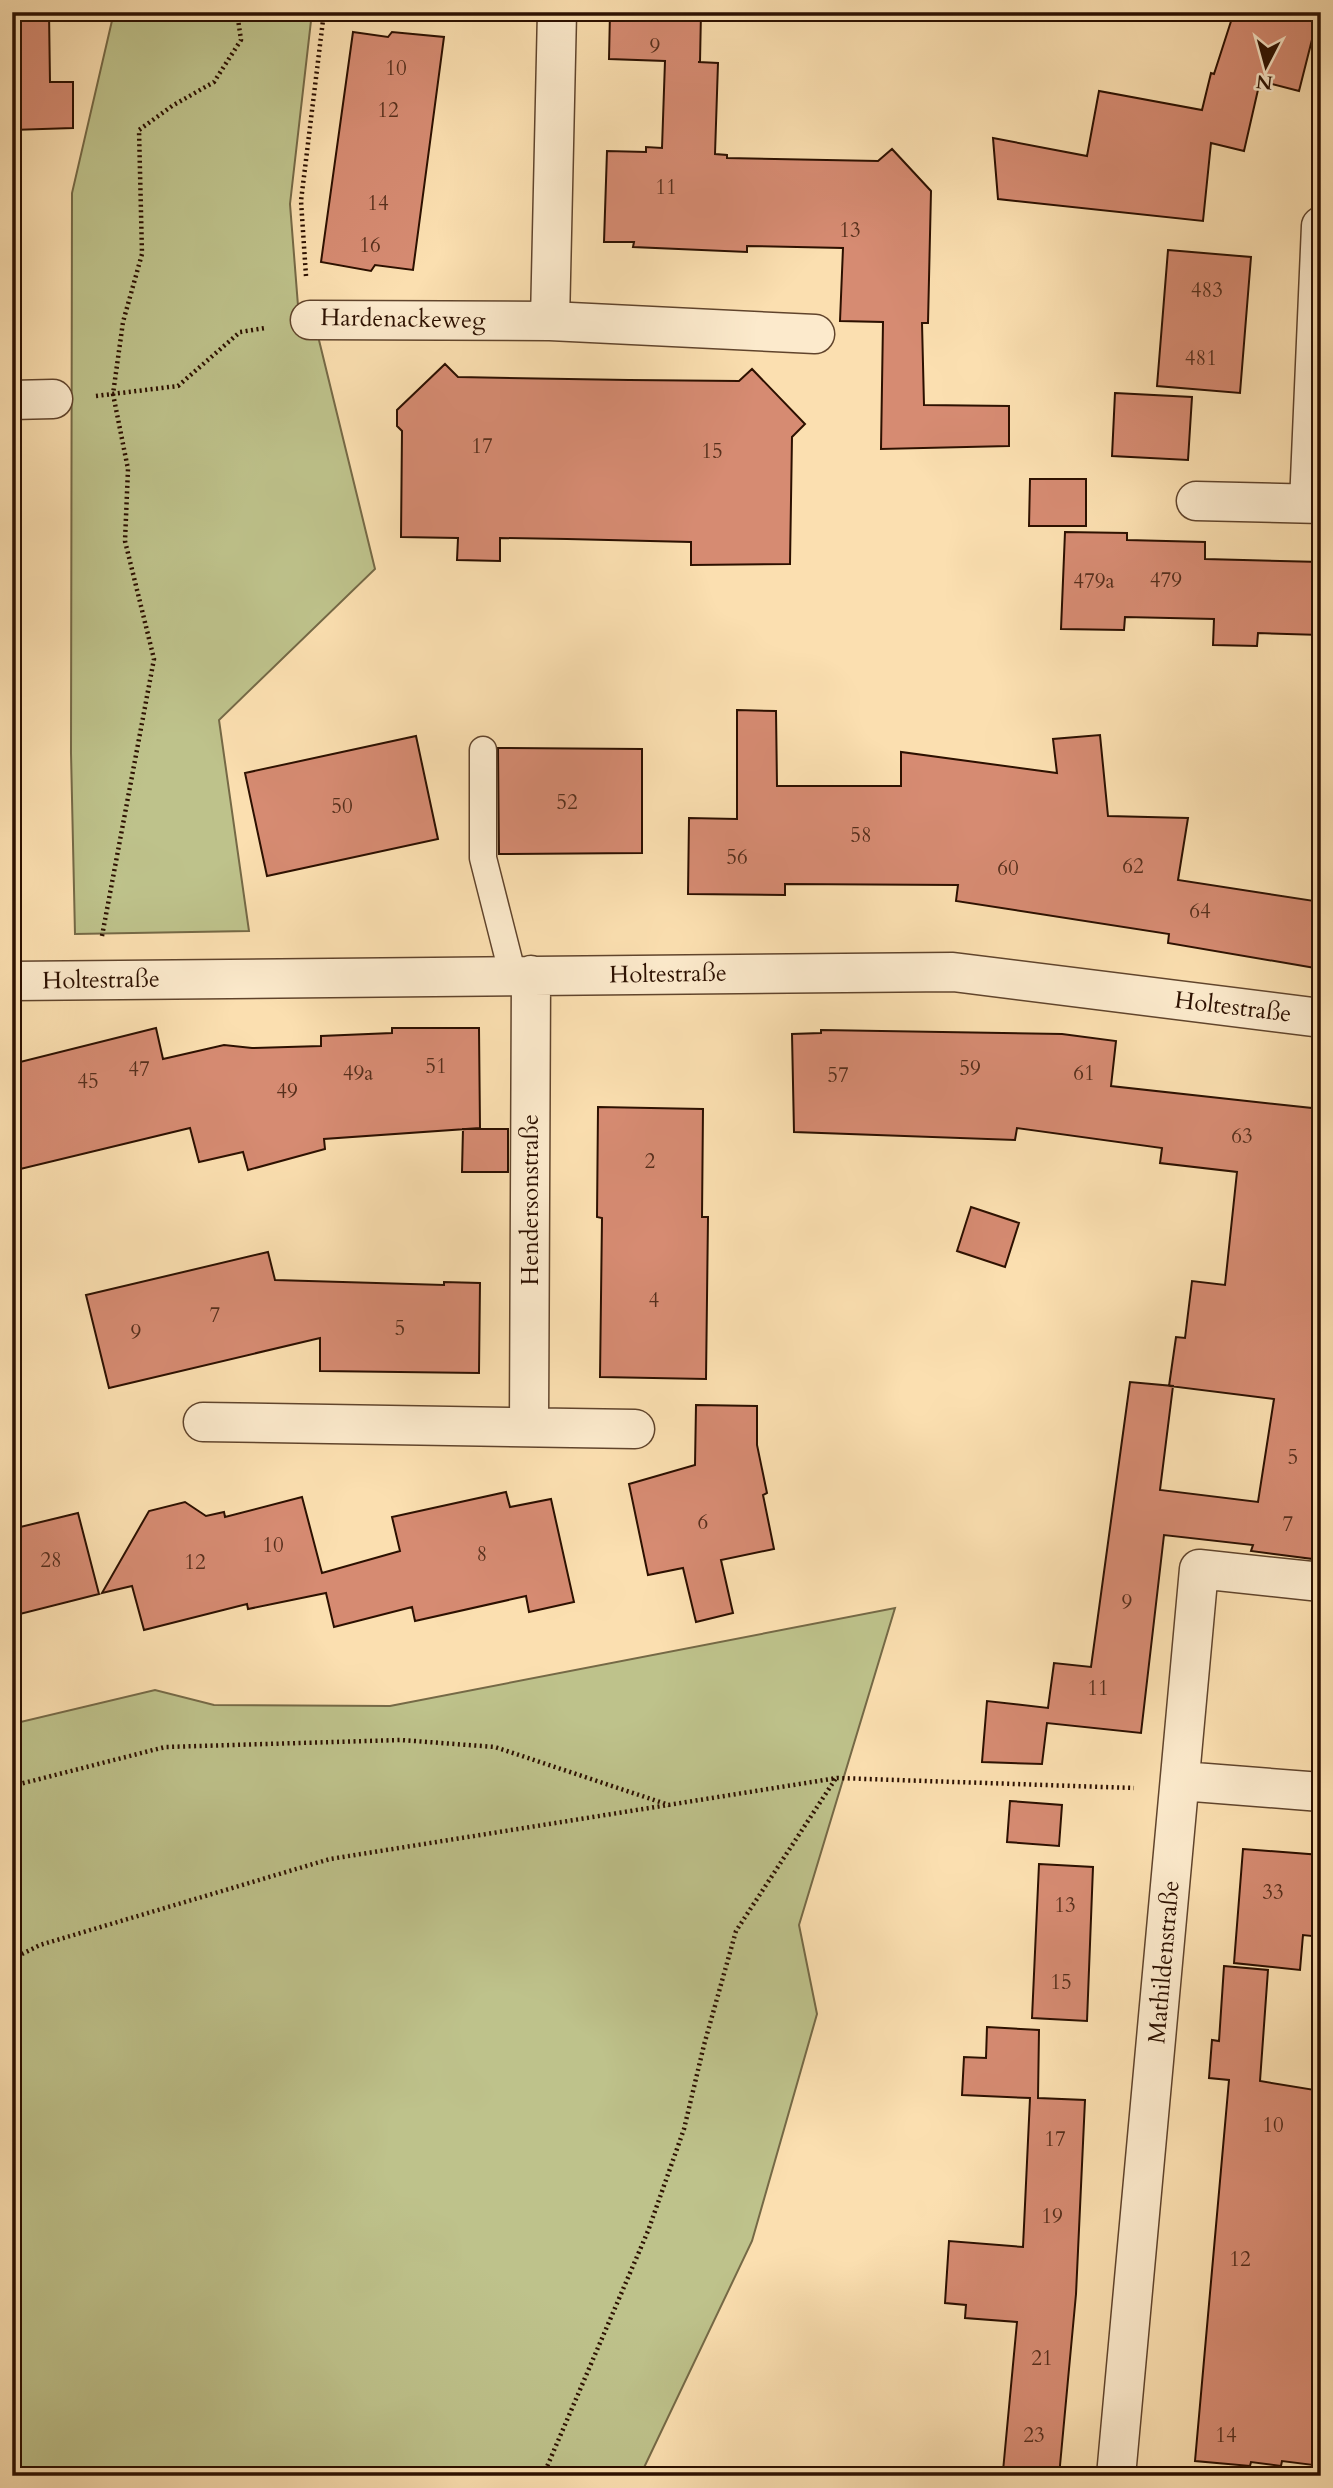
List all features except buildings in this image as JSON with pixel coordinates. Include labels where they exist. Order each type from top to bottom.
[{"type":"street","points":[[550,321],[557,12]]},
{"type":"street","points":[[1196,501],[1315,503],[1321,226]]},
{"type":"street","name":"Hardenackeweg","points":[[310,320],[550,321],[815,334]]},
{"type":"street","points":[[12,400],[53,399]]},
{"type":"street","name":"Holtestraße","points":[[12,981],[953,972],[1321,1018]]},
{"type":"street","name":"Hendersonstraße","points":[[522,976],[529,1425]]},
{"type":"street","points":[[203,1422],[529,1425],[635,1429]]},
{"type":"street","name":"Mathildenstraße","points":[[1116,2476],[1199,1569],[1321,1582]]},
{"type":"street","points":[[1181,1785],[1321,1792]]},
{"type":"lane","points":[[483,750],[483,858],[522,976]]},
{"type":"path","points":[[93,980],[154,659],[125,541],[128,469],[113,394],[124,322],[142,254],[139,130],[172,106],[214,82],[241,40],[237,12]]},
{"type":"path","name":"Hardenackeweg","points":[[310,320],[301,201],[324,12]]},
{"type":"path","points":[[53,399],[178,386],[240,332],[310,320]]},
{"type":"path","points":[[12,652],[22,652]]},
{"type":"path","points":[[12,1786],[165,1747],[401,1740],[495,1747],[672,1806]]},
{"type":"path","points":[[544,2476],[648,2231],[684,2129],[736,1931],[837,1778]]},
{"type":"path","points":[[12,1959],[40,1945],[330,1859],[837,1778],[1181,1785]]},
{"type":"green space","points":[[114,12],[312,12],[290,204],[300,331],[317,332],[375,569],[219,720],[249,931],[75,934],[71,753],[72,193]]},
{"type":"green space","points":[[895,1608],[799,1925],[817,2014],[752,2241],[640,2476],[12,2476],[12,1724],[155,1690],[214,1705],[390,1706]]}]
